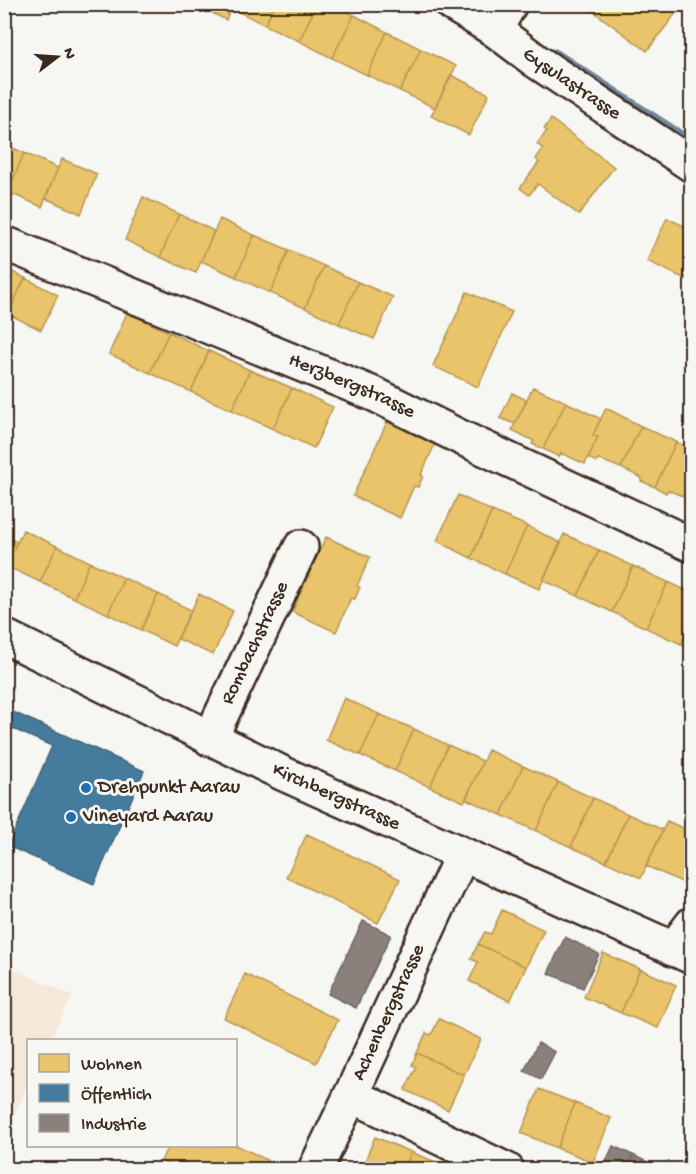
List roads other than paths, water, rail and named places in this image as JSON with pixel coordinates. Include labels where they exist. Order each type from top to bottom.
[{"type":"street","name":"Gysulastrasse","points":[[452,4],[502,17],[536,61],[692,165]]},
{"type":"street","name":"Herzbergstrasse","points":[[4,243],[376,395],[460,437],[692,545]]},
{"type":"street","name":"Rombachstrasse","points":[[210,739],[301,547]]},
{"type":"street","name":"Kirchbergstrasse","points":[[4,636],[210,739],[462,855],[685,944]]},
{"type":"street","name":"Achenbergstrasse","points":[[315,1170],[462,855]]},
{"type":"street","points":[[351,1095],[507,1170]]},
{"type":"waterway","points":[[555,53],[692,142]]},
{"type":"place","name":"Drehpunkt Aarau","points":[[86,788]]},
{"type":"place","name":"Vineyard Aarau","points":[[71,817]]}]
